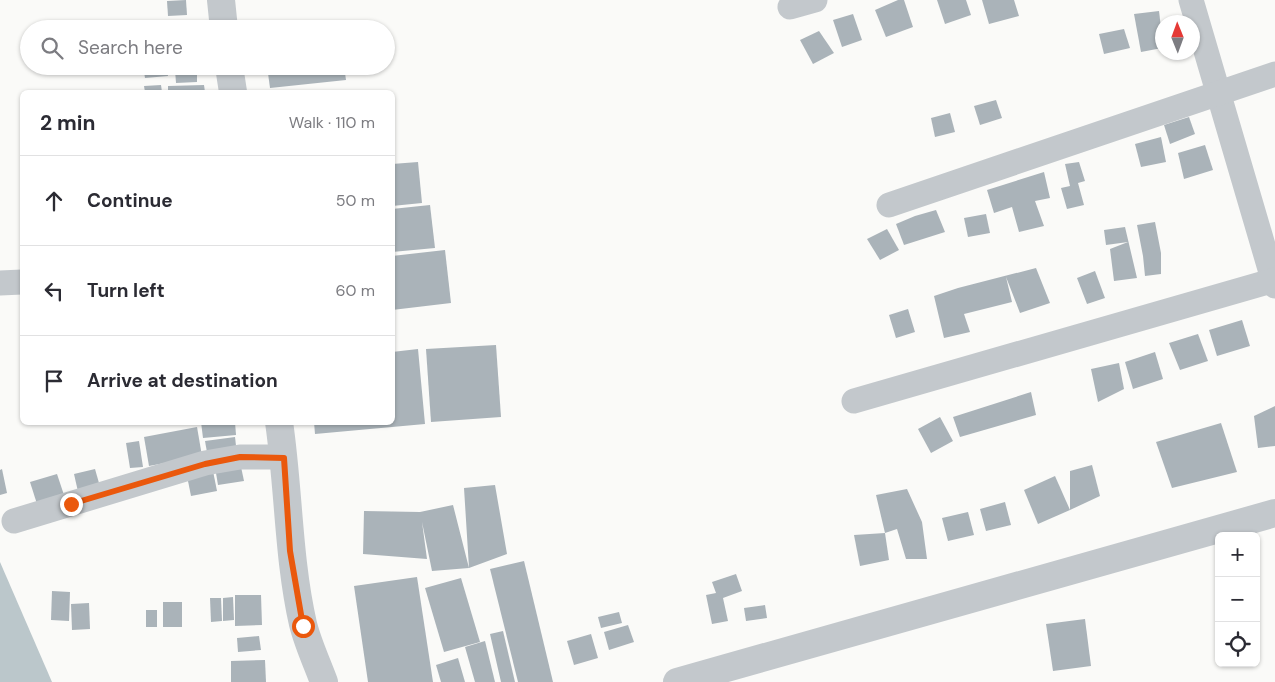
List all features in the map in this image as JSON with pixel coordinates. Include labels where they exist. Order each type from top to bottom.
[{"type":"street","points":[[220,0],[223,20]]},
{"type":"street","points":[[790,7],[814,0]]},
{"type":"street","points":[[854,401],[1274,282],[1190,0]]},
{"type":"street","points":[[889,205],[1275,74]]},
{"type":"street","points":[[231,75],[233,90]]},
{"type":"street","points":[[0,283],[20,282]]},
{"type":"street","points":[[279,425],[284,458],[290,551],[303,626],[324,682]]},
{"type":"street","points":[[14,521],[205,464],[240,457],[284,458]]},
{"type":"street","points":[[677,682],[1275,513]]},
{"type":"shaded area","points":[[0,562],[52,682],[0,682]]},
{"type":"building","points":[[186,0],[187,15],[168,16],[167,1]]},
{"type":"building","points":[[898,0],[904,0],[913,27],[886,37],[875,10]]},
{"type":"building","points":[[937,0],[966,0],[971,15],[945,24]]},
{"type":"building","points":[[982,0],[1014,0],[1019,16],[989,24]]},
{"type":"building","points":[[1159,11],[1159,15],[1155,15],[1155,49],[1141,52],[1134,14]]},
{"type":"building","points":[[853,14],[862,40],[842,47],[833,20]]},
{"type":"building","points":[[1124,29],[1130,48],[1104,54],[1099,34]]},
{"type":"building","points":[[819,31],[834,53],[813,64],[800,40]]},
{"type":"building","points":[[144,75],[168,75],[168,76],[145,78]]},
{"type":"building","points":[[175,75],[197,75],[197,82],[176,83]]},
{"type":"building","points":[[268,75],[345,75],[346,80],[270,88]]},
{"type":"building","points":[[161,85],[162,90],[145,90],[144,86]]},
{"type":"building","points":[[204,85],[205,90],[168,90],[168,86]]},
{"type":"building","points":[[996,100],[1002,118],[980,125],[974,106]]},
{"type":"building","points":[[950,113],[955,132],[935,137],[931,118]]},
{"type":"building","points":[[1189,117],[1195,134],[1170,144],[1164,125]]},
{"type":"building","points":[[1161,137],[1166,162],[1141,167],[1135,144]]},
{"type":"building","points":[[1205,145],[1213,170],[1184,179],[1178,153]]},
{"type":"building","points":[[418,162],[422,203],[395,206],[395,164]]},
{"type":"building","points":[[1079,162],[1085,181],[1078,183],[1084,205],[1067,209],[1061,188],[1070,186],[1065,164]]},
{"type":"building","points":[[1044,172],[1050,198],[1035,201],[1044,226],[1019,232],[1012,207],[994,213],[987,190]]},
{"type":"building","points":[[430,205],[435,248],[395,252],[395,209]]},
{"type":"building","points":[[936,210],[945,232],[904,245],[896,224]]},
{"type":"building","points":[[986,214],[990,233],[968,237],[964,218]]},
{"type":"building","points":[[1155,222],[1161,253],[1161,274],[1145,276],[1137,225]]},
{"type":"building","points":[[1125,227],[1137,278],[1114,281],[1110,249],[1128,242],[1106,245],[1104,230]]},
{"type":"building","points":[[887,229],[899,250],[880,260],[867,239]]},
{"type":"building","points":[[445,250],[451,303],[395,310],[395,256]]},
{"type":"building","points":[[1036,268],[1050,303],[1020,313],[1006,277],[1012,302],[964,314],[970,332],[944,338],[934,296]]},
{"type":"building","points":[[1095,271],[1105,298],[1087,304],[1077,278]]},
{"type":"building","points":[[908,309],[915,332],[896,338],[889,315]]},
{"type":"building","points":[[1242,320],[1250,346],[1217,356],[1209,330]]},
{"type":"building","points":[[1198,334],[1208,361],[1180,370],[1169,343]]},
{"type":"building","points":[[496,345],[501,417],[431,422],[426,349]]},
{"type":"building","points":[[418,349],[425,424],[315,434],[314,425],[395,425],[395,352]]},
{"type":"building","points":[[1155,352],[1163,379],[1133,389],[1125,362]]},
{"type":"building","points":[[1119,363],[1124,389],[1098,402],[1091,369]]},
{"type":"building","points":[[1031,392],[1036,415],[960,437],[953,417]]},
{"type":"building","points":[[1275,406],[1275,446],[1258,448],[1254,416]]},
{"type":"building","points":[[940,417],[953,441],[931,453],[918,429]]},
{"type":"building","points":[[1221,423],[1237,472],[1172,488],[1156,442]]},
{"type":"building","points":[[201,425],[235,425],[236,435],[203,438]]},
{"type":"building","points":[[197,427],[202,456],[149,466],[144,437]]},
{"type":"building","points":[[235,437],[237,454],[208,458],[205,441]]},
{"type":"building","points":[[139,441],[143,467],[130,468],[126,443]]},
{"type":"building","points":[[240,462],[244,481],[218,485],[215,467]]},
{"type":"building","points":[[1092,465],[1100,496],[1070,510],[1070,471]]},
{"type":"building","points":[[212,466],[217,491],[191,496],[186,471]]},
{"type":"building","points":[[2,469],[7,493],[0,495],[0,470]]},
{"type":"building","points":[[95,469],[101,490],[79,496],[74,474]]},
{"type":"building","points":[[57,474],[64,495],[37,504],[30,482]]},
{"type":"building","points":[[1055,476],[1070,510],[1038,524],[1024,490]]},
{"type":"building","points":[[495,485],[507,554],[469,568],[464,488]]},
{"type":"building","points":[[907,489],[922,522],[927,559],[906,559],[897,529],[885,533],[876,495]]},
{"type":"building","points":[[1005,502],[1011,525],[986,531],[980,509]]},
{"type":"building","points":[[453,505],[469,568],[432,571],[422,522],[427,559],[363,554],[364,511],[420,512]]},
{"type":"building","points":[[968,512],[974,535],[948,541],[942,518]]},
{"type":"building","points":[[885,533],[889,560],[860,566],[854,535]]},
{"type":"building","points":[[524,561],[553,682],[518,682],[490,569]]},
{"type":"building","points":[[736,574],[742,591],[723,598],[728,621],[712,624],[706,595],[716,593],[712,582]]},
{"type":"building","points":[[417,577],[433,682],[368,682],[354,586]]},
{"type":"building","points":[[461,578],[480,642],[444,652],[425,588]]},
{"type":"building","points":[[52,591],[70,592],[69,621],[51,620]]},
{"type":"building","points":[[235,595],[261,595],[262,625],[235,626]]},
{"type":"building","points":[[233,597],[234,620],[223,621],[223,598]]},
{"type":"building","points":[[210,598],[221,598],[222,621],[211,622]]},
{"type":"building","points":[[163,602],[182,602],[182,627],[163,627]]},
{"type":"building","points":[[89,603],[90,629],[72,630],[71,604]]},
{"type":"building","points":[[765,605],[767,618],[746,621],[744,608]]},
{"type":"building","points":[[146,610],[157,610],[157,627],[146,627]]},
{"type":"building","points":[[619,612],[622,623],[601,628],[598,617]]},
{"type":"building","points":[[1085,619],[1091,666],[1053,671],[1046,624]]},
{"type":"building","points":[[628,625],[634,642],[609,650],[604,632]]},
{"type":"building","points":[[503,631],[515,682],[501,682],[490,634]]},
{"type":"building","points":[[591,634],[598,658],[574,665],[567,641]]},
{"type":"building","points":[[259,636],[261,650],[238,652],[237,638]]},
{"type":"building","points":[[485,641],[495,682],[475,682],[465,647]]},
{"type":"building","points":[[458,658],[465,682],[441,682],[436,665]]},
{"type":"building","points":[[265,660],[266,682],[231,682],[231,661]]},
{"type":"route","points":[[71,504],[205,464],[240,457],[284,458],[290,551],[303,626]]}]
